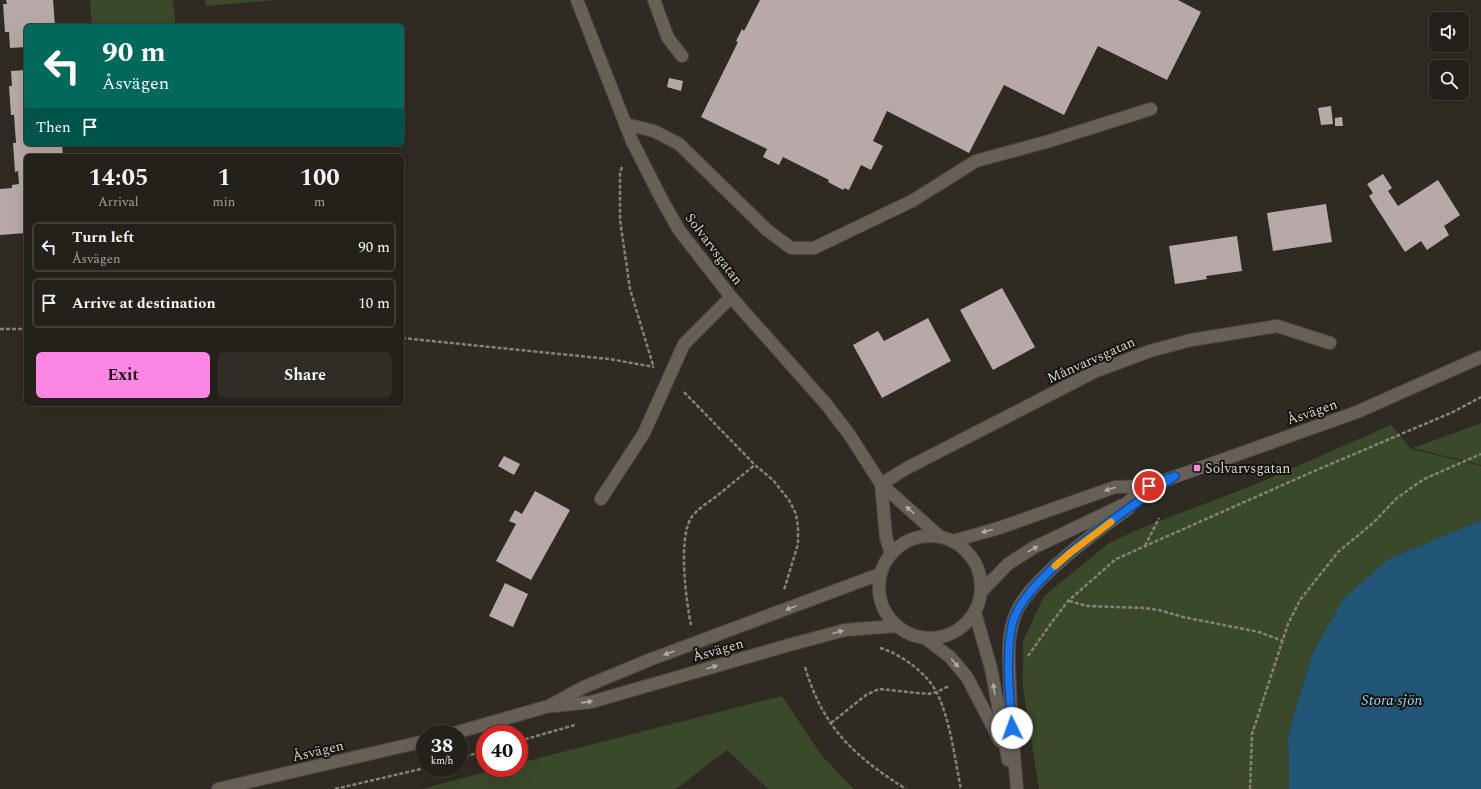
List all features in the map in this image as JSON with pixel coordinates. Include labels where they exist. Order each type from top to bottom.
[{"type":"street","name":"Solvarvsgatan","points":[[577,0],[632,141],[679,230],[731,297],[826,404],[849,434],[881,484]]},
{"type":"street","points":[[654,0],[668,38],[682,56]]},
{"type":"street","points":[[625,124],[654,131],[679,144],[766,230],[791,248],[814,248],[912,201],[976,161],[1046,142],[1152,109]]},
{"type":"street","points":[[601,499],[644,432],[684,344],[731,297]]},
{"type":"street","name":"Månvarvsgatan","points":[[881,484],[907,468],[1094,372],[1150,351],[1191,340],[1277,326],[1330,343]]},
{"type":"street","name":"Åsvägen","points":[[982,591],[1008,564],[1033,548],[1125,504],[1149,486],[1357,412],[1481,357]]},
{"type":"street","points":[[1016,789],[1009,663],[1012,625],[1016,612],[1038,582],[1070,553],[1175,476]]},
{"type":"street","points":[[881,484],[939,536]]},
{"type":"street","points":[[881,484],[886,537],[891,554]]},
{"type":"street","name":"Åsvägen","points":[[953,541],[999,528],[1115,487],[1149,486]]},
{"type":"street","points":[[939,536],[953,541],[966,550],[975,562],[981,576],[982,591],[975,613],[966,624],[954,633],[940,638],[926,638],[910,634],[897,626],[882,606],[879,590],[882,567],[891,554],[902,544],[916,537],[939,536]]},
{"type":"street","name":"Åsvägen","points":[[549,706],[584,687],[649,660],[880,574]]},
{"type":"street","points":[[975,613],[991,668],[1007,755],[1016,789]]},
{"type":"street","name":"Åsvägen","points":[[468,729],[549,706],[591,702],[845,630],[897,626]]},
{"type":"street","points":[[926,638],[950,657],[967,677],[1007,755]]},
{"type":"street","name":"Åsvägen","points":[[218,789],[416,743]]},
{"type":"path","points":[[632,141],[620,173],[620,220],[630,288],[654,367]]},
{"type":"path","points":[[0,329],[24,329]]},
{"type":"path","points":[[1009,663],[1025,659],[1032,652],[1068,601],[1116,559],[1312,472],[1453,412],[1481,397]]},
{"type":"path","points":[[1250,789],[1252,734],[1288,624],[1300,600],[1338,552],[1373,523],[1398,498],[1424,479],[1481,454]]},
{"type":"path","points":[[691,626],[686,601],[684,552],[686,529],[691,518],[701,508],[755,466]]},
{"type":"path","points":[[1145,546],[1159,518]]},
{"type":"path","points":[[1068,601],[1087,606],[1159,610],[1183,618],[1259,632],[1283,641]]},
{"type":"path","points":[[875,646],[902,657],[923,675],[937,692],[945,714],[962,789]]},
{"type":"path","points":[[805,667],[818,701],[830,723],[857,754],[875,769],[906,789]]},
{"type":"path","points":[[830,723],[866,695],[879,689],[928,694],[937,692],[967,677]]},
{"type":"path","points":[[528,738],[577,724]]},
{"type":"path","points":[[335,789],[416,770]]},
{"type":"green space","points":[[90,0],[173,0],[176,24],[92,24]]},
{"type":"green space","points":[[205,0],[276,0],[206,6]]},
{"type":"green space","points":[[1481,423],[1481,465],[1413,448]]},
{"type":"green space","points":[[1391,425],[1411,449],[1481,466],[1481,520],[1389,559],[1312,655],[1288,735],[1289,789],[1039,789],[1023,688],[1023,641],[1044,596],[1109,543],[1144,527],[1254,485]]},
{"type":"green space","points":[[782,696],[822,756],[854,789],[768,789],[727,750],[676,789],[421,789],[476,775],[476,777],[528,777],[528,761]]},
{"type":"water","name":"Stora sjön","points":[[1481,520],[1481,789],[1289,789],[1288,735],[1312,655],[1344,598],[1389,559]]},
{"type":"building","points":[[6,0],[53,0],[55,24],[24,24],[24,47],[10,48],[9,32],[5,32],[3,4],[7,4]]},
{"type":"building","points":[[760,0],[1178,0],[1201,12],[1167,80],[1098,46],[1064,115],[1004,85],[969,153],[887,111],[873,141],[883,146],[871,170],[861,165],[849,190],[844,188],[843,190],[828,182],[829,180],[783,157],[779,165],[763,157],[767,149],[701,117],[738,42],[736,41],[742,29],[744,31]]},
{"type":"building","points":[[24,70],[24,146],[62,146],[63,154],[24,154],[24,233],[0,235],[0,189],[12,188],[12,185],[19,184],[18,171],[15,172],[13,143],[16,143],[14,115],[11,115],[9,86],[12,86],[11,71]]},
{"type":"building","points":[[669,78],[683,81],[681,91],[667,87]]},
{"type":"building","points":[[1331,106],[1333,124],[1321,125],[1318,108]]},
{"type":"building","points":[[1342,117],[1343,126],[1335,126],[1335,118]]},
{"type":"building","points":[[1383,174],[1392,188],[1388,191],[1398,206],[1438,180],[1460,215],[1444,226],[1449,235],[1427,250],[1421,241],[1405,252],[1369,196],[1373,193],[1367,184]]},
{"type":"building","points":[[1326,204],[1332,242],[1273,251],[1267,213]]},
{"type":"building","points":[[1237,236],[1242,271],[1206,276],[1207,279],[1175,284],[1169,246]]},
{"type":"building","points":[[1002,288],[1035,347],[993,370],[960,310]]},
{"type":"building","points":[[928,318],[951,361],[882,398],[853,345],[878,331],[884,341]]},
{"type":"building","points":[[504,456],[520,464],[514,475],[498,466]]},
{"type":"building","points":[[535,491],[570,510],[531,580],[496,561],[516,524],[509,521],[515,510],[522,514]]},
{"type":"building","points":[[505,583],[528,594],[513,627],[489,616]]},
{"type":"slow traffic","points":[[1055,566],[1111,522]]},
{"type":"place","name":"Solvarvsgatan","points":[[1197,468]]},
{"type":"route","points":[[1012,728],[1009,663],[1012,625],[1016,612],[1024,599],[1038,582],[1070,553],[1175,476],[1149,486]]}]
